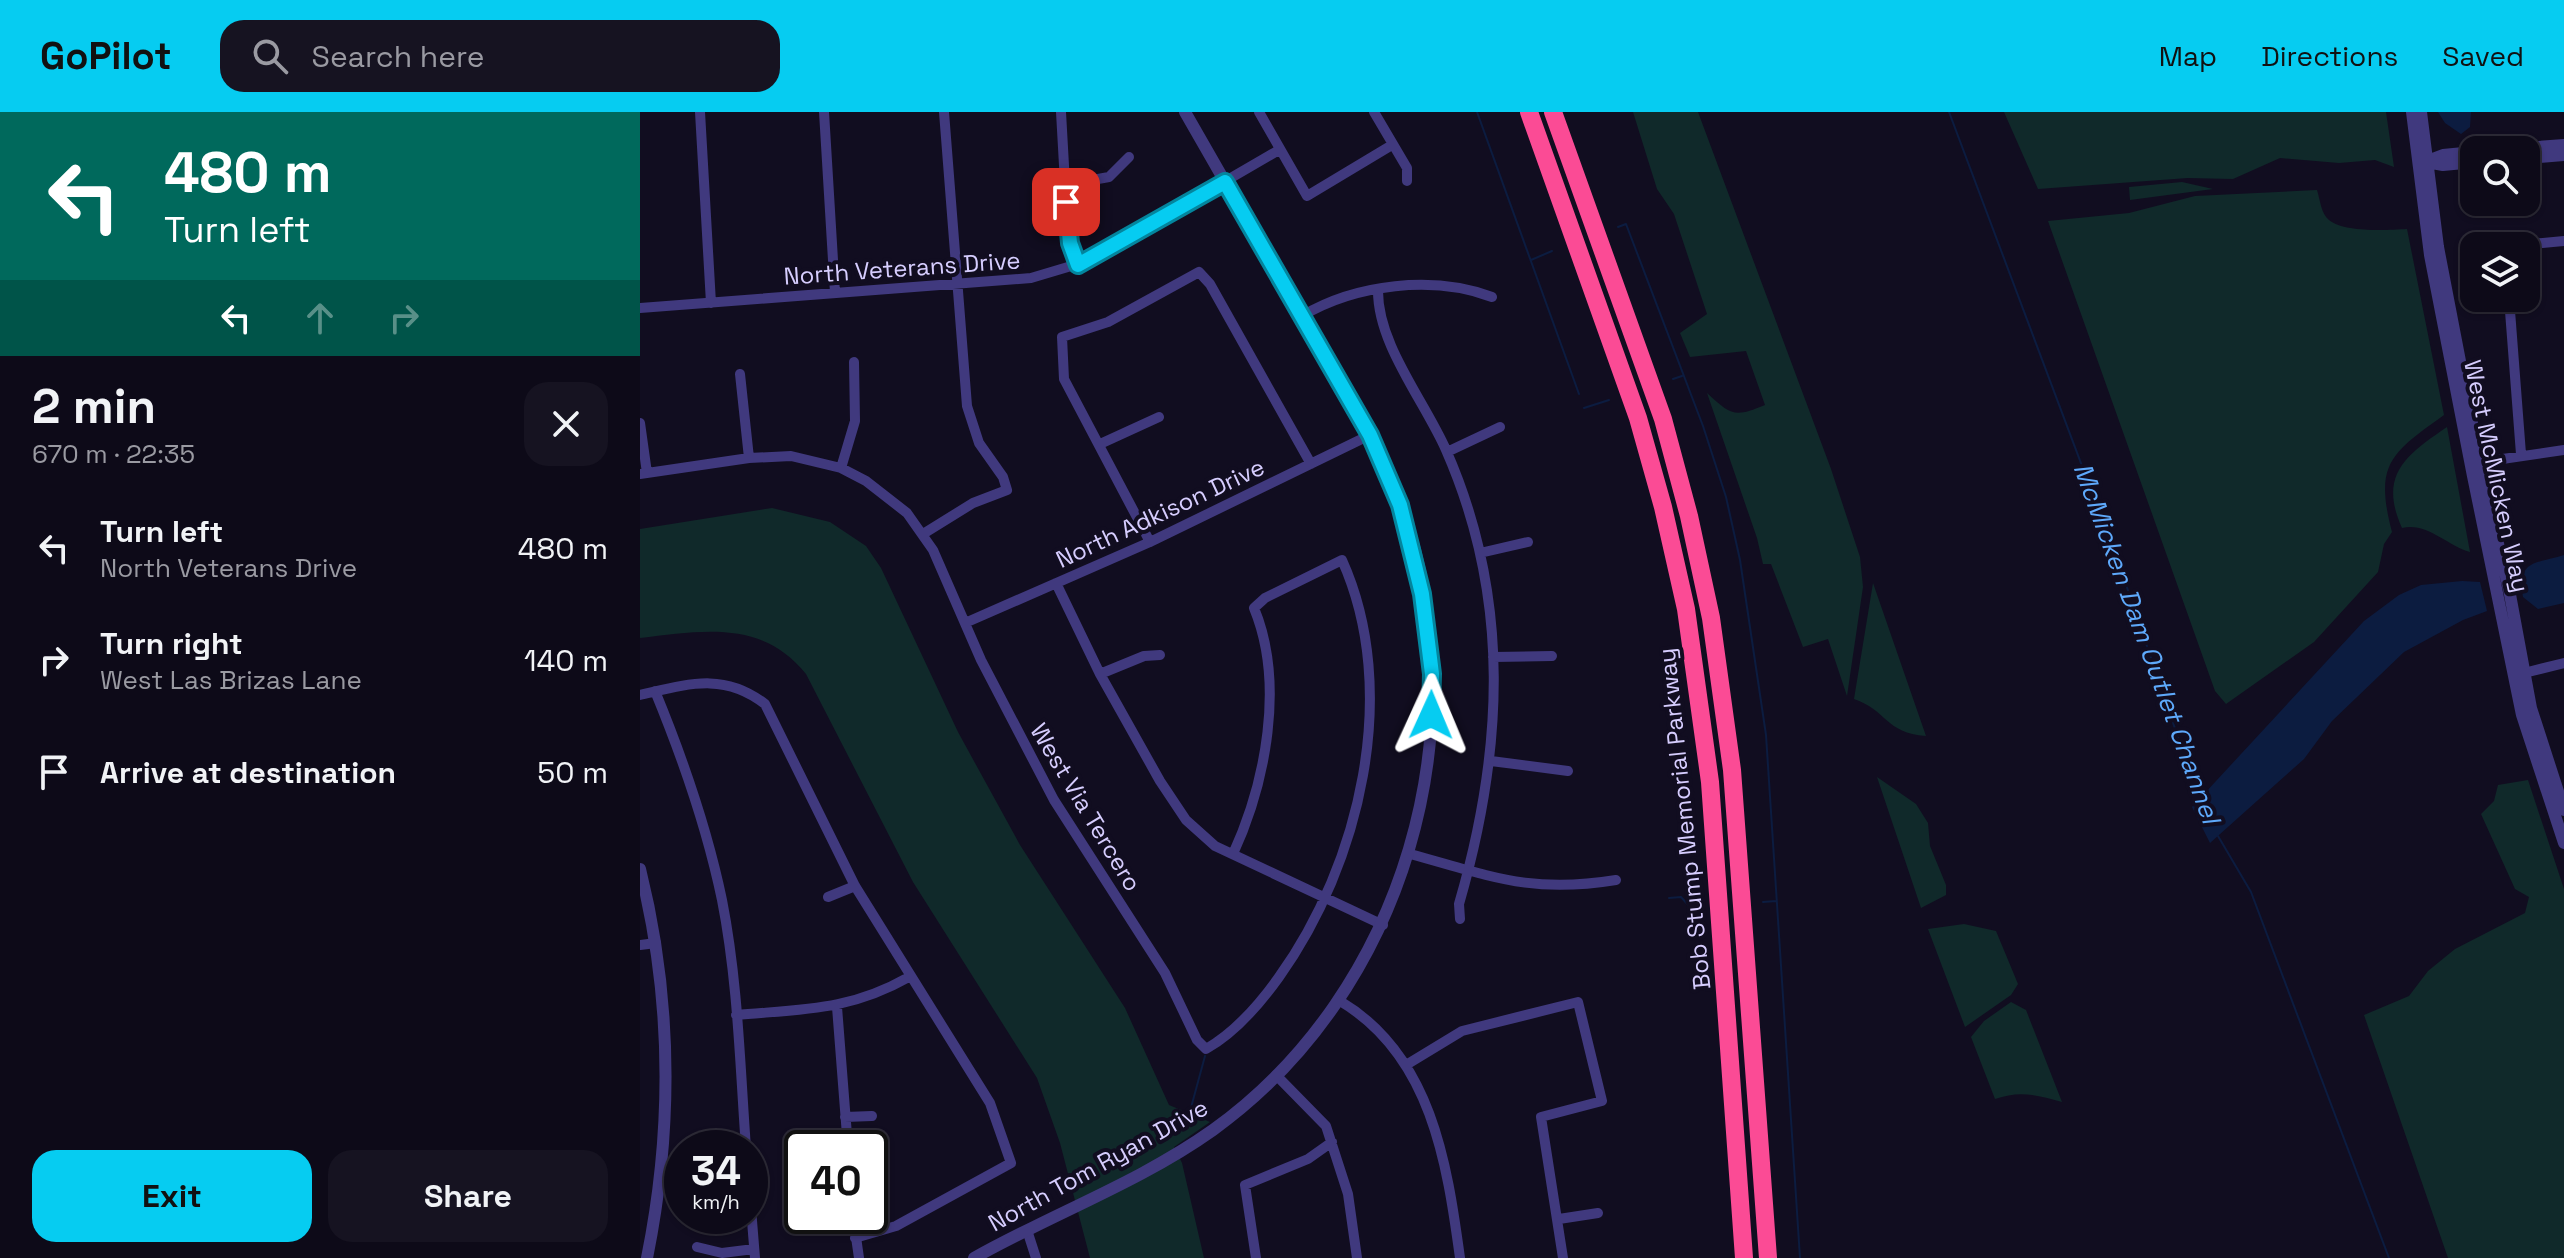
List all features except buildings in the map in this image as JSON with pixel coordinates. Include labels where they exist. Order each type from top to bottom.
[{"type":"highway","name":"Bob Stump Memorial Parkway","points":[[1529,112],[1638,418],[1666,518],[1686,609],[1710,782],[1744,1258]]},
{"type":"highway","name":"Bob Stump Memorial Parkway","points":[[1553,112],[1659,408],[1689,516],[1711,618],[1732,770],[1768,1258]]},
{"type":"street","points":[[700,112],[711,303]]},
{"type":"street","points":[[824,112],[835,293]]},
{"type":"street","points":[[923,534],[973,503],[1007,490],[1003,477],[979,443],[967,406],[944,112]]},
{"type":"street","points":[[1061,112],[1070,243],[1078,265]]},
{"type":"street","name":"North Tom Ryan Drive","points":[[974,1258],[1209,1132],[1276,1075],[1340,1001],[1383,925],[1410,854],[1427,761],[1431,663],[1414,548],[1400,505],[1370,435],[1185,112]]},
{"type":"street","points":[[1259,112],[1307,196],[1392,145]]},
{"type":"street","points":[[1374,112],[1407,168],[1407,181]]},
{"type":"street","name":"West McMicken Way","points":[[2412,112],[2444,276],[2475,463],[2520,674],[2528,737],[2564,843]]},
{"type":"street","name":"West McMicken Way","points":[[2421,112],[2423,163]]},
{"type":"street","points":[[2540,147],[2564,145]]},
{"type":"street","name":"North Veterans Drive","points":[[640,308],[1031,278],[1078,265],[1279,150]]},
{"type":"street","points":[[2423,163],[2443,155],[2460,153]]},
{"type":"street","points":[[2540,157],[2564,155]]},
{"type":"street","points":[[1065,185],[1109,177],[1129,157]]},
{"type":"street","points":[[2423,163],[2460,163]]},
{"type":"street","points":[[2540,243],[2564,241]]},
{"type":"street","points":[[1150,542],[1064,379],[1062,337],[1108,322],[1199,272],[1210,284],[1311,464]]},
{"type":"street","points":[[1302,316],[1328,301],[1378,289],[1443,286],[1470,289],[1492,297]]},
{"type":"street","points":[[1378,289],[1381,324],[1447,452],[1480,553],[1493,657],[1491,761],[1484,811],[1459,904],[1460,919]]},
{"type":"street","points":[[2510,312],[2521,454]]},
{"type":"street","points":[[841,468],[855,421],[854,362]]},
{"type":"street","points":[[740,374],[749,458]]},
{"type":"street","points":[[1100,444],[1159,417]]},
{"type":"street","points":[[640,423],[644,473]]},
{"type":"street","points":[[1447,452],[1500,427]]},
{"type":"street","name":"North Adkison Drive","points":[[965,623],[1150,542],[1370,435]]},
{"type":"street","points":[[2475,463],[2564,450]]},
{"type":"street","name":"West Via Tercero","points":[[644,473],[749,458],[791,456],[841,468],[866,481],[907,513],[923,534],[1054,800],[1165,973],[1197,1040],[1206,1049],[1224,1039],[1256,1007],[1295,954],[1325,897]]},
{"type":"street","points":[[1480,553],[1528,542]]},
{"type":"street","points":[[1233,854],[1244,830],[1260,768],[1269,700],[1262,628],[1254,608],[1265,598],[1342,560],[1360,609],[1365,639],[1367,736],[1360,787],[1325,897]]},
{"type":"street","points":[[1056,583],[1100,674],[1160,781],[1186,820],[1215,846],[1383,925]]},
{"type":"street","points":[[1100,674],[1144,656],[1160,655]]},
{"type":"street","points":[[1493,657],[1552,656]]},
{"type":"street","points":[[2520,674],[2564,663]]},
{"type":"street","name":"West McMicken Way","points":[[2520,674],[2564,810]]},
{"type":"street","points":[[640,695],[724,682],[746,690],[765,704],[855,886],[990,1103],[1011,1163],[896,1226],[855,1238]]},
{"type":"street","points":[[655,691],[692,785],[726,926],[745,1130]]},
{"type":"street","points":[[1491,761],[1568,771]]},
{"type":"street","points":[[1410,854],[1529,886],[1558,888],[1616,880]]},
{"type":"street","points":[[640,869],[656,943],[664,1017],[666,1086],[661,1177],[647,1258]]},
{"type":"street","points":[[828,897],[855,886]]},
{"type":"street","points":[[640,945],[656,943]]},
{"type":"street","points":[[736,1015],[837,1007],[876,996],[909,977]]},
{"type":"street","points":[[1340,1001],[1369,1022],[1406,1065],[1436,1129],[1448,1178],[1460,1258]]},
{"type":"street","points":[[1406,1065],[1462,1031],[1578,1002],[1602,1101],[1541,1117],[1563,1258]]},
{"type":"street","points":[[837,1007],[846,1130]]},
{"type":"street","points":[[1276,1075],[1326,1126],[1348,1194],[1357,1258]]},
{"type":"street","points":[[845,1117],[872,1116]]},
{"type":"street","points":[[1256,1258],[1245,1185],[1308,1159],[1332,1142]]},
{"type":"street","points":[[1559,1219],[1598,1213]]},
{"type":"street","points":[[1027,1230],[1036,1258]]},
{"type":"street","points":[[855,1234],[859,1258]]},
{"type":"street","points":[[697,1247],[722,1253],[755,1253]]},
{"type":"green space","points":[[1633,112],[1698,112],[1831,469],[1860,557],[1863,587],[1847,696],[1828,639],[1803,647],[1771,564],[1763,564],[1707,393],[1733,412],[1746,412],[1765,405],[1746,351],[1690,357],[1680,333],[1707,314],[1674,214],[1657,189]]},
{"type":"green space","points":[[2004,112],[2386,112],[2394,167],[2375,160],[2339,163],[2280,158],[2233,179],[2188,178],[2038,189]]},
{"type":"green space","points":[[2182,182],[2213,189],[2130,200],[2129,187]]},
{"type":"green space","points":[[2317,190],[2324,214],[2336,224],[2366,230],[2407,229],[2444,415],[2411,440],[2391,462],[2385,490],[2392,532],[2384,544],[2378,572],[2314,642],[2226,704],[2215,691],[2048,221],[2129,213],[2195,196]]},
{"type":"green space","points":[[2447,427],[2470,552],[2420,528],[2402,528],[2395,510],[2393,494],[2400,468],[2419,447]]},
{"type":"green space","points":[[772,508],[830,522],[866,546],[881,568],[958,732],[1020,845],[1125,1008],[1169,1105],[1210,1122],[1174,1147],[1182,1163],[1204,1258],[1090,1258],[1060,1143],[1037,1078],[913,882],[806,674],[789,656],[770,644],[750,637],[708,632],[640,638],[640,529]]},
{"type":"green space","points":[[1873,583],[1926,736],[1894,726],[1854,699]]},
{"type":"green space","points":[[1877,777],[1916,804],[1928,823],[1930,846],[1946,885],[1946,895],[1921,908]]},
{"type":"green space","points":[[2528,780],[2564,889],[2564,1258],[2448,1258],[2364,1015],[2409,996],[2428,971],[2455,949],[2525,913],[2529,897],[2515,889],[2481,814],[2494,801],[2498,785]]},
{"type":"green space","points":[[1964,924],[1996,931],[2018,984],[2011,995],[1965,1027],[1928,929]]},
{"type":"green space","points":[[2011,1002],[2026,1010],[2062,1102],[2020,1094],[1995,1099],[1971,1037],[1984,1021]]},
{"type":"water","points":[[2438,112],[2471,112],[2470,127],[2461,134],[2445,123]]},
{"type":"water","points":[[2564,555],[2564,603],[2538,609],[2523,597],[2526,569],[2537,562]]},
{"type":"water","points":[[2480,582],[2487,611],[2463,620],[2404,652],[2332,721],[2304,759],[2210,843],[2192,807],[2364,621],[2399,595],[2421,585]]},
{"type":"waterway","points":[[1477,112],[1579,394]]},
{"type":"waterway","name":"McMicken Dam Outlet Channel","points":[[1949,112],[2120,567],[2199,799]]},
{"type":"waterway","points":[[1618,227],[1626,224],[1703,426],[1726,497],[1740,560],[1766,735],[1800,1258]]},
{"type":"waterway","points":[[1531,260],[1552,251]]},
{"type":"waterway","points":[[1673,379],[1682,376]]},
{"type":"waterway","points":[[1584,408],[1609,400]]},
{"type":"waterway","name":"McMicken Dam Outlet Channel","points":[[2218,836],[2251,892],[2389,1258]]},
{"type":"waterway","points":[[1669,898],[1681,897],[1690,907],[1696,907]]},
{"type":"waterway","points":[[1763,902],[1776,901]]},
{"type":"waterway","points":[[1160,1134],[1189,1115],[1205,1056]]},
{"type":"route","points":[[1066,202],[1070,243],[1078,265],[1225,182],[1370,435],[1400,505],[1414,548],[1422,594],[1432,674],[1431,715]]}]
